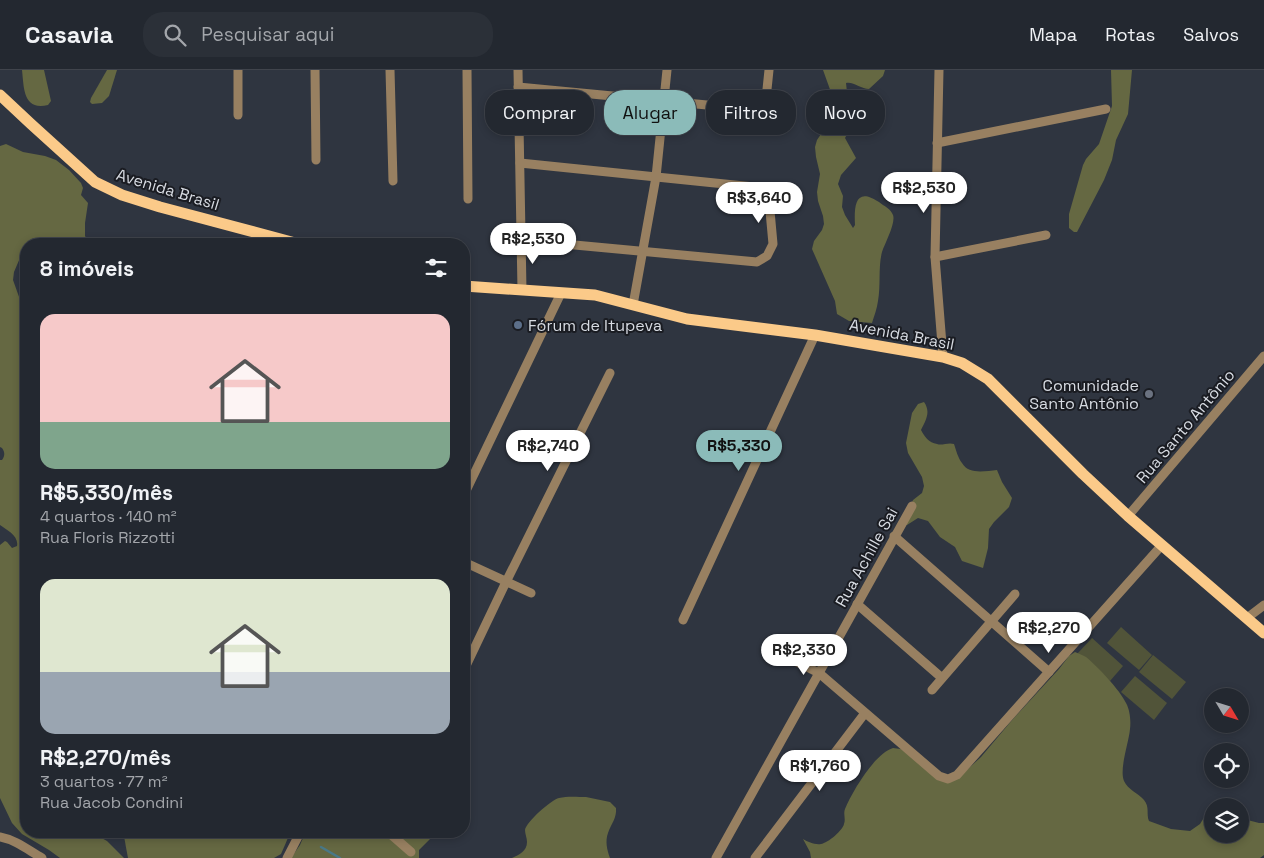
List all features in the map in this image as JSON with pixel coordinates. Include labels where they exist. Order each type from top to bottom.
[{"type":"main road","name":"Avenida Brasil","points":[[0,95],[96,182],[122,195],[160,207],[276,238]]},
{"type":"main road","name":"Avenida Brasil","points":[[470,286],[595,295],[687,319],[816,335],[943,357],[962,363],[988,379],[1128,516],[1264,632]]},
{"type":"street","points":[[238,70],[238,115]]},
{"type":"street","points":[[314,70],[316,160]]},
{"type":"street","points":[[390,70],[392,181]]},
{"type":"street","points":[[467,70],[468,199]]},
{"type":"street","points":[[518,70],[522,290]]},
{"type":"street","points":[[665,90],[667,70]]},
{"type":"street","points":[[696,104],[749,109],[760,106],[766,99],[770,70]]},
{"type":"street","points":[[939,70],[935,257],[943,357]]},
{"type":"street","points":[[518,86],[604,95]]},
{"type":"street","points":[[938,143],[1106,108]]},
{"type":"street","points":[[633,305],[656,176],[660,135]]},
{"type":"street","points":[[520,163],[754,187],[763,190],[769,200],[773,244],[767,256],[757,262],[521,240]]},
{"type":"street","points":[[935,257],[1046,235]]},
{"type":"street","points":[[470,483],[561,293]]},
{"type":"street","points":[[683,620],[816,335]]},
{"type":"street","name":"Rua Santo Antônio","points":[[1128,516],[1264,356]]},
{"type":"street","points":[[470,657],[610,373]]},
{"type":"street","name":"Rua Achille Sai","points":[[716,858],[912,506]]},
{"type":"street","points":[[894,536],[1049,672]]},
{"type":"street","points":[[785,656],[819,673],[939,776],[948,779],[957,775],[1162,545]]},
{"type":"street","points":[[470,565],[531,593]]},
{"type":"street","points":[[932,690],[1015,594]]},
{"type":"street","points":[[857,604],[942,678]]},
{"type":"street","points":[[1247,618],[1264,605]]},
{"type":"street","points":[[755,858],[865,712]]},
{"type":"street","points":[[0,838],[8,839],[42,858]]},
{"type":"street","points":[[287,858],[297,838]]},
{"type":"street","points":[[394,838],[411,852]]},
{"type":"green space","points":[[22,70],[44,70],[51,101],[48,105],[34,105],[29,101],[26,96]]},
{"type":"green space","points":[[107,70],[117,70],[109,96],[102,103],[92,104],[90,102],[91,98]]},
{"type":"green space","points":[[823,70],[885,70],[883,76],[869,89],[846,83],[847,90],[830,90]]},
{"type":"green space","points":[[1111,70],[1132,70],[1128,114],[1116,140],[1112,160],[1104,180],[1077,232],[1074,232],[1069,228],[1069,214],[1083,165],[1099,144],[1112,106]]},
{"type":"green space","points":[[820,135],[847,135],[845,138],[856,158],[841,175],[838,184],[843,196],[842,207],[853,228],[855,225],[856,205],[861,197],[865,196],[879,202],[891,211],[893,215],[892,228],[882,252],[879,295],[872,323],[849,321],[837,314],[835,301],[812,249],[814,241],[824,224],[817,192],[820,174],[815,147]]},
{"type":"green space","points":[[6,144],[23,152],[56,160],[81,183],[83,188],[81,195],[88,203],[85,223],[86,238],[20,238],[20,258],[13,280],[20,300],[20,832],[12,823],[0,798],[0,545],[5,541],[12,548],[17,546],[17,542],[12,534],[0,525],[0,460],[4,457],[4,454],[0,447],[0,146]]},
{"type":"green space","points":[[924,402],[927,413],[921,430],[927,439],[939,444],[954,444],[957,454],[965,467],[973,471],[997,470],[1012,498],[1009,507],[989,529],[988,548],[983,568],[962,561],[955,547],[940,537],[928,521],[918,518],[907,525],[904,523],[913,500],[922,493],[924,486],[922,477],[908,453],[906,443],[912,413],[918,404]]},
{"type":"green space","points":[[1121,627],[1152,655],[1139,670],[1107,643]]},
{"type":"green space","points":[[1092,638],[1123,666],[1110,681],[1077,654]]},
{"type":"green space","points":[[1075,652],[1086,657],[1119,692],[1127,706],[1130,726],[1123,763],[1123,776],[1128,787],[1146,803],[1149,821],[1171,829],[1190,831],[1200,824],[1204,818],[1204,843],[1249,843],[1249,820],[1264,823],[1264,855],[1260,858],[811,858],[803,839],[821,844],[838,833],[843,827],[845,809],[853,793],[872,765],[886,751],[893,748],[901,749],[942,780],[957,779],[981,757],[1069,656]]},
{"type":"green space","points":[[1153,655],[1186,682],[1172,699],[1139,672]]},
{"type":"green space","points":[[1135,676],[1167,703],[1154,720],[1121,692]]},
{"type":"green space","points":[[586,797],[610,802],[616,808],[615,818],[607,839],[607,849],[610,858],[512,858],[526,848],[526,826],[545,807],[559,798]]},
{"type":"green space","points":[[29,838],[102,838],[124,858],[60,858]]},
{"type":"green space","points":[[124,838],[288,838],[281,854],[274,858],[128,858]]},
{"type":"green space","points":[[303,838],[431,838],[419,850],[419,858],[291,858]]},
{"type":"waterway","points":[[321,847],[340,858]]},
{"type":"place","name":"Fórum de Itupeva","points":[[518,325]]},
{"type":"place","name":"Comunidade Santo Antônio","points":[[1149,394]]}]
